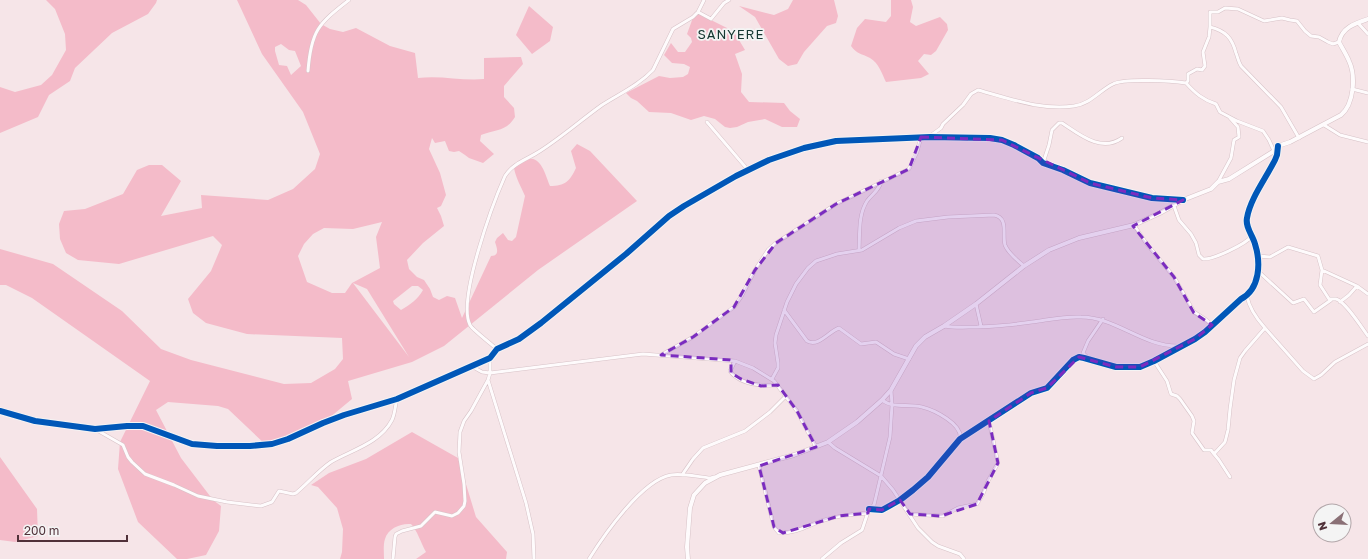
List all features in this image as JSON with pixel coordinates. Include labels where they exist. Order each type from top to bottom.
[{"type":"street","points":[[308,71],[311,48],[317,30],[330,15],[349,0]]},
{"type":"street","points":[[497,349],[471,327],[467,318],[466,310],[480,245],[508,170],[571,130],[603,105],[637,84],[648,75],[653,70],[673,29],[693,17],[698,12],[704,0]]},
{"type":"street","points":[[698,12],[711,19],[724,3],[729,0]]},
{"type":"street","points":[[1186,83],[1188,81],[1188,74],[1197,69],[1202,70],[1205,66],[1203,52],[1209,37],[1210,12],[1218,12],[1225,8],[1238,9],[1264,21],[1282,18],[1297,21],[1311,36],[1319,37],[1333,44],[1339,42]]},
{"type":"street","points":[[1218,182],[1229,179],[1274,152],[1278,146],[1299,138],[1346,111],[1349,106],[1352,89],[1352,72],[1350,62],[1339,42],[1340,36],[1350,26],[1368,19]]},
{"type":"street","points":[[1358,23],[1368,34]]},
{"type":"street","points":[[1210,27],[1223,31],[1231,39],[1241,66],[1281,107],[1299,138]]},
{"type":"street","points":[[930,137],[963,105],[971,94],[978,90],[1031,104],[1050,107],[1074,106],[1090,100],[1114,83],[1122,81],[1165,81],[1186,83],[1206,101],[1216,104],[1220,112],[1263,131],[1270,140],[1274,152]]},
{"type":"street","points":[[1352,89],[1368,93]]},
{"type":"street","points":[[589,559],[617,519],[644,490],[659,479],[672,475],[711,478],[759,466],[828,442],[857,422],[882,400],[891,390],[916,346],[923,338],[944,326],[976,304],[1024,266],[1061,244],[1079,238],[1134,225],[1174,206],[1183,200],[1212,189],[1218,182],[1231,158],[1234,140],[1239,137],[1238,128],[1229,116]]},
{"type":"street","points":[[707,122],[748,170]]},
{"type":"street","points":[[1043,162],[1052,130],[1059,123],[1062,123],[1081,136],[1095,141],[1111,144],[1122,138]]},
{"type":"street","points":[[1324,125],[1340,135],[1368,142]]},
{"type":"street","points":[[661,355],[693,337],[734,307],[768,250],[776,243],[836,204],[881,181],[909,169],[917,152],[921,137]]},
{"type":"street","points":[[0,411],[35,421],[95,429],[143,426],[192,444],[250,446],[272,444],[288,439],[344,415],[397,399],[473,367],[490,358],[497,349],[519,339],[541,323],[626,254],[669,216],[712,189],[748,170],[776,157],[823,143],[836,141],[921,137],[990,138],[1002,140],[1026,151],[1043,162],[1090,183],[1152,198],[1183,200]]},
{"type":"street","points":[[869,509],[882,510],[900,500],[923,481],[960,439],[1031,394],[1047,388],[1073,360],[1079,357],[1116,368],[1140,367],[1195,339],[1241,299],[1247,296],[1254,286],[1259,272],[1258,256],[1247,225],[1247,217],[1251,205],[1275,160],[1278,146]]},
{"type":"street","points":[[859,250],[860,220],[863,210],[867,201],[879,188],[881,181]]},
{"type":"street","points":[[1174,206],[1179,220],[1191,234],[1196,243],[1199,255],[1203,259],[1223,254],[1249,240],[1252,236]]},
{"type":"street","points":[[772,379],[778,368],[775,343],[776,334],[784,310],[796,284],[808,268],[816,261],[837,254],[866,248],[899,228],[916,221],[948,217],[994,215],[1002,219],[1004,224],[1005,245],[1024,266]]},
{"type":"street","points":[[1134,225],[1146,243],[1174,277],[1194,312],[1212,325]]},
{"type":"street","points":[[1258,256],[1270,257],[1288,247],[1318,256],[1322,270],[1320,285],[1328,298],[1331,300]]},
{"type":"street","points":[[1322,270],[1357,286],[1368,294]]},
{"type":"street","points":[[1259,272],[1293,303],[1304,299],[1314,312],[1331,300],[1335,299],[1356,318],[1368,336]]},
{"type":"street","points":[[1340,302],[1357,286]]},
{"type":"street","points":[[1247,296],[1256,316],[1265,328],[1303,371],[1314,379],[1321,375],[1335,362],[1368,344]]},
{"type":"street","points":[[976,304],[981,326]]},
{"type":"street","points":[[784,310],[809,343],[817,342],[839,328],[861,344],[876,342],[894,354],[909,360]]},
{"type":"street","points":[[944,326],[952,328],[1015,325],[1080,316],[1103,319],[1154,343],[1168,346],[1181,346],[1186,344]]},
{"type":"street","points":[[1089,359],[1083,354],[1085,347],[1103,319]]},
{"type":"street","points":[[1214,454],[1225,442],[1228,430],[1234,380],[1240,358],[1248,346],[1265,328]]},
{"type":"street","points":[[473,367],[482,372],[490,373],[643,354],[735,361],[753,368],[772,379],[778,385],[797,411],[816,447]]},
{"type":"street","points":[[393,559],[395,537],[399,532],[421,526],[435,512],[452,516],[456,515],[462,509],[465,501],[464,484],[460,464],[460,432],[464,421],[472,411],[488,380],[490,373],[490,358]]},
{"type":"street","points":[[735,361],[730,371],[741,379],[751,384],[761,386],[778,385]]},
{"type":"street","points":[[1154,361],[1167,381],[1171,394],[1180,399],[1192,416],[1194,421],[1192,429],[1193,434],[1204,450],[1211,450],[1230,477]]},
{"type":"street","points":[[488,380],[526,503],[533,534],[534,559]]},
{"type":"street","points":[[822,559],[841,543],[860,532],[869,509],[874,505],[889,447],[892,405],[891,390]]},
{"type":"street","points":[[682,475],[703,448],[744,431],[770,412],[786,396]]},
{"type":"street","points":[[95,429],[124,445],[128,457],[132,462],[149,476],[165,481],[198,496],[213,500],[261,506],[272,502],[279,491],[293,494],[296,493],[332,462],[360,448],[380,435],[385,431],[392,419],[397,399]]},
{"type":"street","points":[[882,400],[892,405],[919,406],[937,412],[955,425],[960,432],[960,439]]},
{"type":"street","points":[[910,514],[943,516],[958,508],[975,505],[978,502],[998,463],[989,421]]},
{"type":"street","points":[[828,442],[881,476],[910,514],[918,528],[932,542],[938,546],[960,554],[964,559]]},
{"type":"street","points":[[759,466],[774,528],[779,533],[804,529],[822,521],[839,516],[858,513],[868,514]]},
{"type":"street","points":[[688,559],[688,528],[694,495],[705,483],[720,475]]},
{"type":"highlighted area","points":[[921,137],[1002,140],[1090,183],[1152,198],[1183,200],[1133,226],[1174,277],[1194,313],[1212,325],[1195,339],[1140,367],[1116,367],[1079,357],[1047,388],[1031,393],[989,421],[998,463],[977,504],[941,516],[910,514],[900,500],[882,510],[869,509],[868,513],[839,516],[783,533],[774,527],[759,466],[816,447],[797,411],[778,385],[761,386],[741,379],[731,373],[731,360],[661,355],[693,337],[734,307],[755,270],[776,243],[836,204],[909,169]]},
{"type":"shaded area","points":[[46,0],[157,0],[148,14],[112,33],[75,68],[70,81],[49,95],[38,117],[0,133],[0,87],[15,92],[41,85],[52,75],[66,50],[65,34],[55,9]]},
{"type":"shaded area","points":[[237,0],[298,0],[306,5],[321,24],[330,29],[343,32],[356,28],[390,46],[415,53],[418,78],[434,77],[484,79],[484,58],[521,57],[523,64],[504,86],[504,97],[514,108],[515,117],[512,122],[504,128],[481,135],[480,141],[494,154],[483,163],[469,158],[459,151],[449,151],[445,141],[435,143],[432,138],[429,149],[440,173],[446,195],[441,206],[437,208],[444,226],[423,243],[407,260],[409,269],[417,277],[424,280],[433,297],[439,300],[447,296],[455,298],[462,318],[491,256],[496,255],[497,253],[495,242],[497,238],[503,233],[508,240],[512,241],[516,237],[525,196],[517,179],[514,168],[518,161],[525,159],[536,160],[543,168],[550,186],[560,185],[572,176],[576,168],[571,151],[577,144],[590,151],[637,201],[538,270],[444,346],[412,362],[348,381],[352,399],[323,423],[266,445],[228,409],[218,406],[168,402],[156,410],[181,458],[213,500],[221,506],[219,531],[206,555],[187,559],[177,559],[138,522],[118,469],[120,442],[150,381],[32,298],[6,285],[0,285],[0,249],[53,264],[122,311],[161,349],[191,360],[284,384],[311,383],[335,369],[343,359],[342,338],[247,334],[206,323],[193,313],[188,299],[211,271],[222,245],[213,236],[119,264],[78,260],[66,253],[60,239],[59,224],[64,211],[85,209],[123,194],[137,170],[149,165],[162,165],[181,181],[161,216],[202,208],[201,195],[268,200],[293,189],[315,169],[320,154],[303,112],[262,54]],"holes":[[[281,44],[289,50],[295,51],[301,66],[291,75],[287,66],[279,65],[275,47]],[[382,222],[376,237],[380,268],[352,283],[345,293],[332,293],[307,282],[298,256],[304,244],[313,234],[324,228],[353,229]],[[353,283],[367,289],[409,357]],[[412,286],[418,286],[423,290],[414,302],[401,310],[394,304],[393,301]]]},
{"type":"shaded area","points":[[793,0],[834,0],[838,16],[836,23],[827,26],[804,52],[797,64],[788,66],[779,59],[755,17],[739,6],[774,15],[788,9]]},
{"type":"shaded area","points":[[891,0],[911,0],[913,7],[910,22],[916,26],[940,17],[947,24],[948,30],[936,51],[931,55],[924,54],[918,61],[929,74],[921,78],[886,82],[876,63],[853,49],[851,46],[857,28],[865,19],[886,22],[891,16]]},
{"type":"shaded area","points":[[529,6],[553,27],[550,41],[532,54],[516,35]]},
{"type":"shaded area","points":[[695,12],[727,28],[736,35],[745,50],[735,54],[742,74],[741,92],[749,102],[784,103],[790,111],[800,119],[797,127],[782,127],[765,119],[748,122],[737,127],[730,128],[725,127],[715,119],[704,116],[691,120],[671,113],[649,112],[626,93],[659,76],[670,78],[683,77],[688,74],[690,67],[684,64],[672,63],[664,55],[671,43],[678,52],[685,52],[692,42],[691,38],[687,34]]},
{"type":"shaded area","points":[[412,432],[458,458],[476,517],[507,552],[506,559],[416,559],[426,552],[411,524],[407,524],[395,527],[387,535],[384,544],[384,559],[340,559],[342,552],[343,529],[337,508],[318,487],[311,485],[329,473],[366,459]]},
{"type":"shaded area","points":[[0,457],[37,509],[38,536],[15,542],[0,540]]},
{"type":"cycle path","points":[[0,411],[35,421],[95,429],[143,426],[192,444],[250,446],[272,444],[288,439],[344,415],[397,399],[490,358],[497,349],[519,339],[541,323],[626,254],[669,216],[684,206],[736,176],[769,160],[804,148],[836,141],[930,137],[990,138],[1002,140],[1038,158],[1043,163],[1063,170],[1090,183],[1152,198],[1183,200]]},
{"type":"cycle path","points":[[869,509],[882,510],[900,500],[928,477],[960,439],[1031,393],[1047,388],[1073,360],[1079,357],[1116,367],[1140,367],[1195,339],[1247,295],[1255,282],[1258,267],[1257,251],[1247,225],[1247,218],[1251,203],[1275,160],[1278,146]]},
{"type":"district","name":"SANYERE","points":[[731,34]]}]
